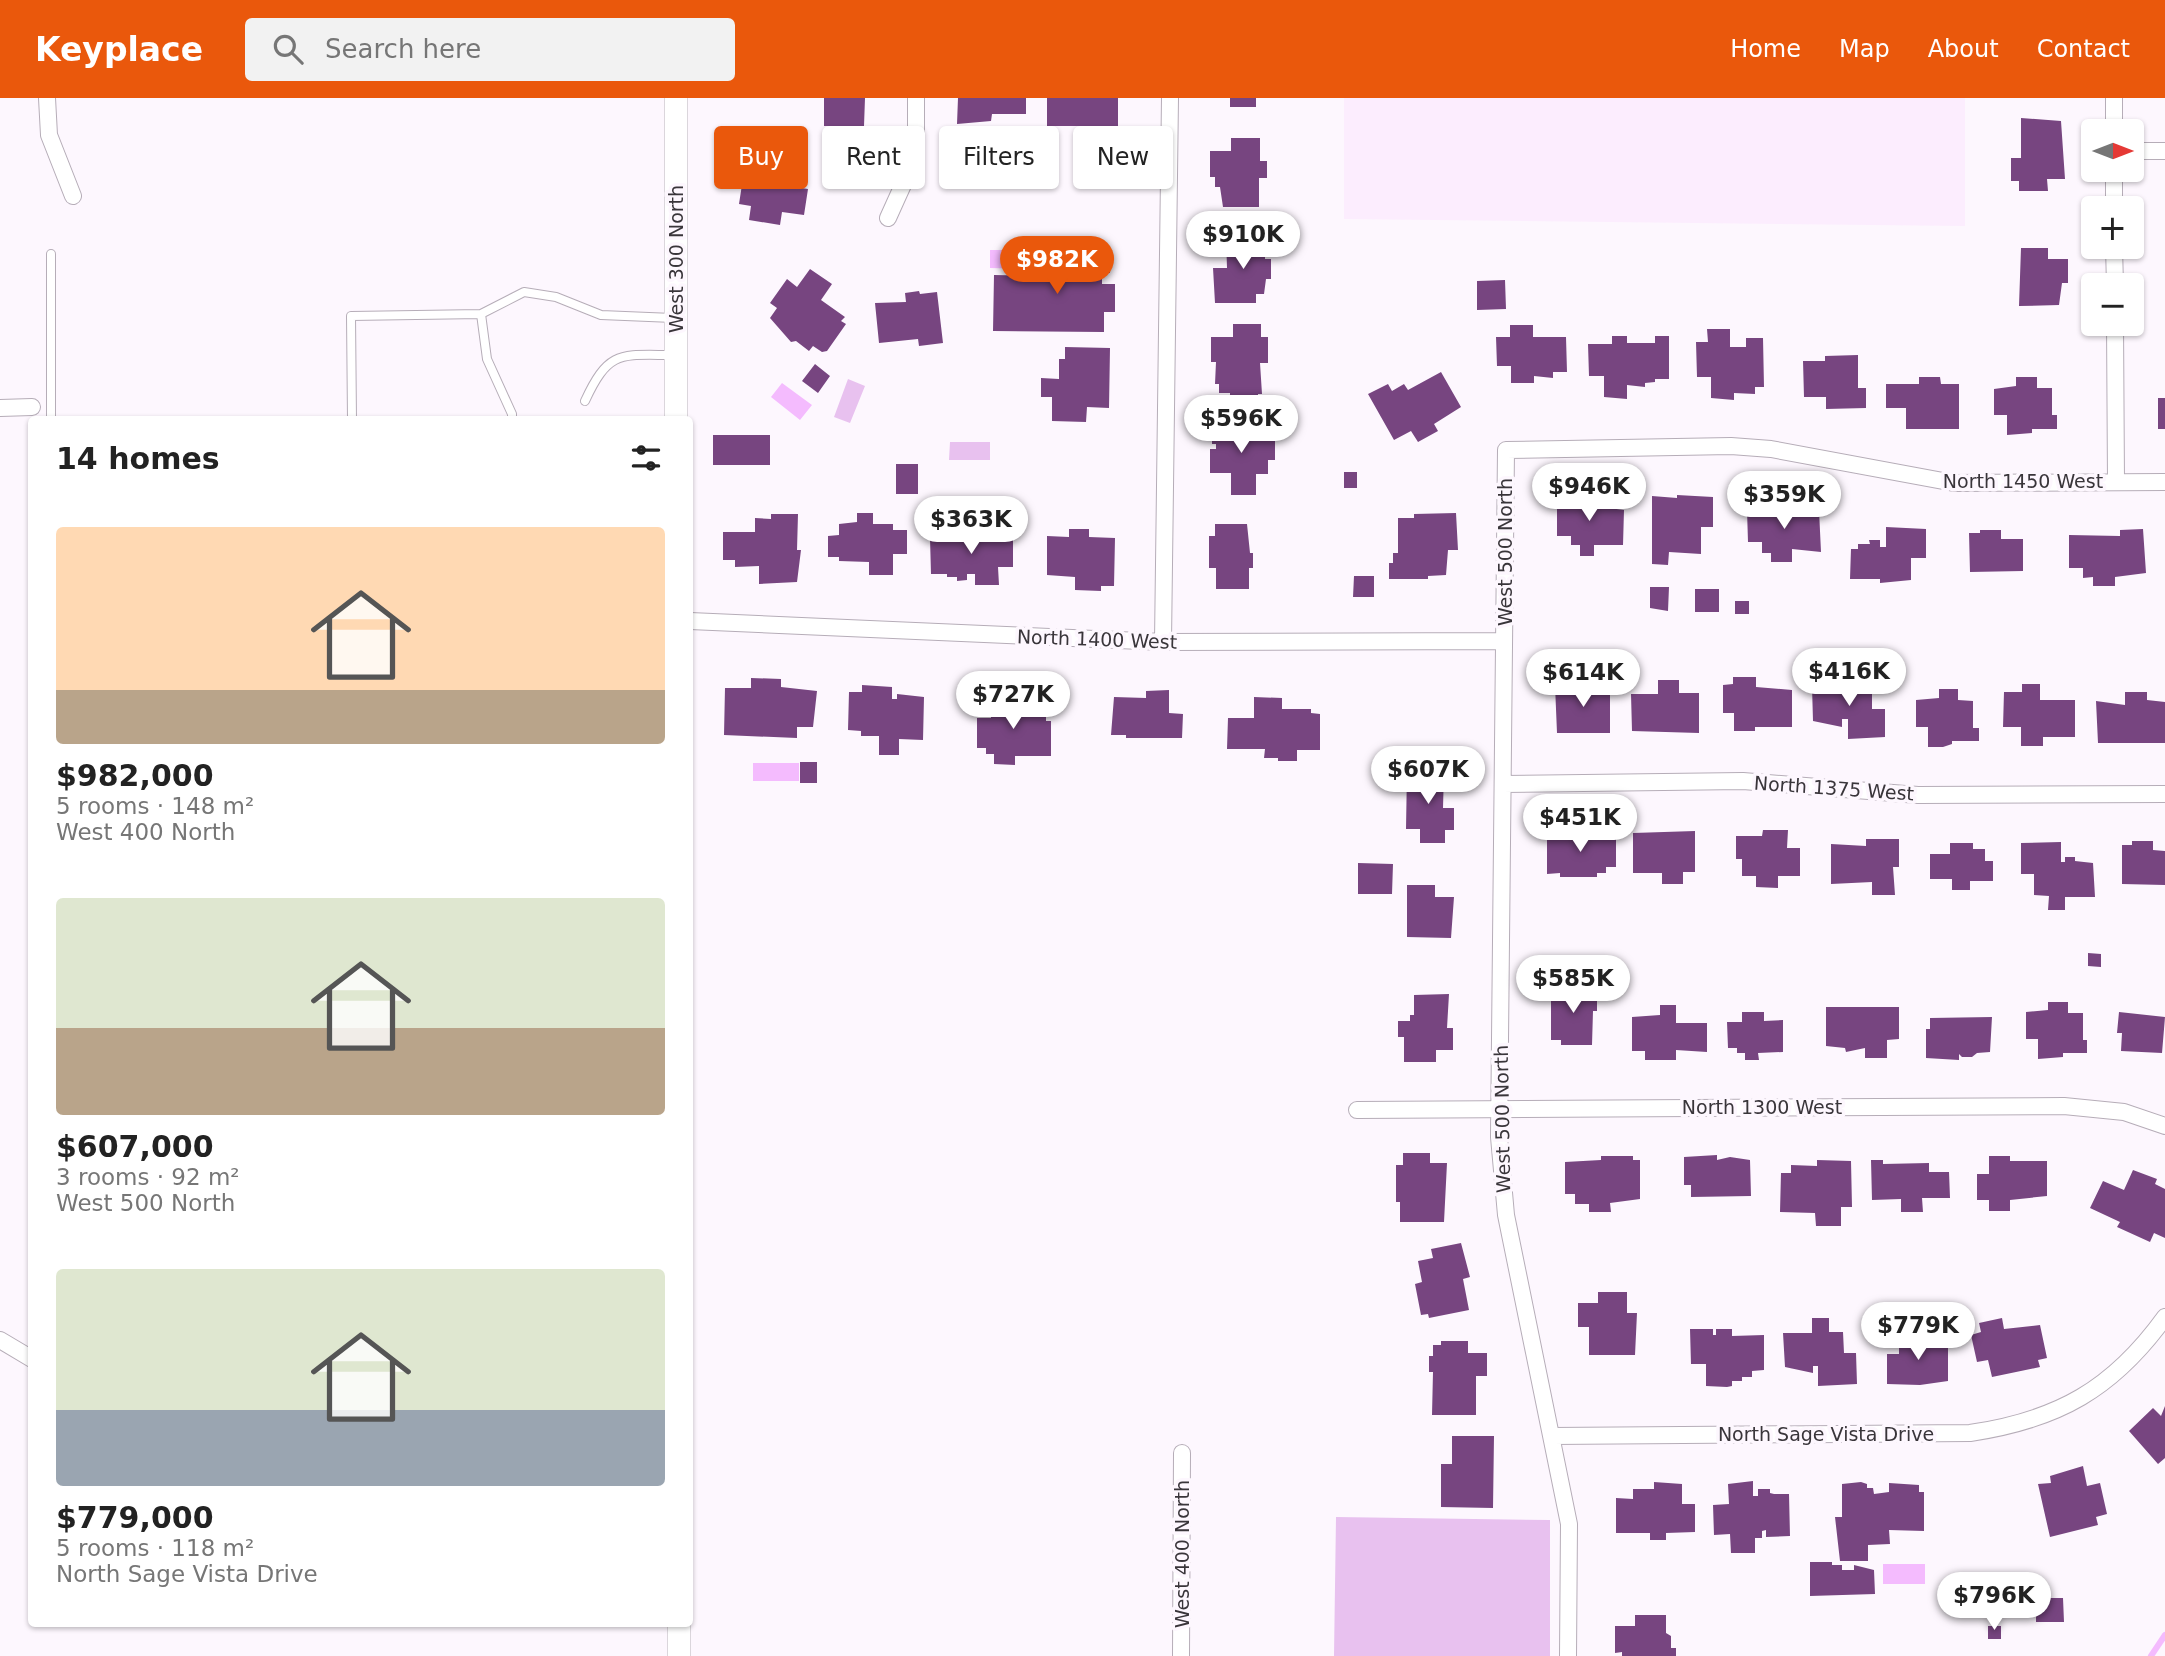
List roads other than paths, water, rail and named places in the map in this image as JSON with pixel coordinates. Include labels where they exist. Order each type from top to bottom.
[{"type":"street","points":[[47,98],[49,135],[73,196]]},
{"type":"street","name":"West 300 North","points":[[676,98],[676,416]]},
{"type":"street","points":[[888,218],[916,156],[916,98]]},
{"type":"street","points":[[1163,642],[1170,98]]},
{"type":"street","points":[[2114,98],[2114,119]]},
{"type":"street","points":[[2144,151],[2165,151]]},
{"type":"street","points":[[2115,336],[2116,482]]},
{"type":"street","points":[[0,408],[32,407]]},
{"type":"street","name":"North 1450 West","points":[[1506,450],[1731,446],[1771,449],[1940,481],[2165,482]]},
{"type":"street","name":"West 500 North","points":[[1506,450],[1499,1108],[1501,1181],[1569,1524],[1568,1656]]},
{"type":"street","name":"North 1400 West","points":[[693,621],[1163,642],[1504,641]]},
{"type":"street","name":"North 1375 West","points":[[1503,783],[1743,781],[1918,795],[2165,794]]},
{"type":"street","name":"North 1300 West","points":[[1357,1110],[2064,1106],[2124,1112],[2165,1126]]},
{"type":"street","name":"North Sage Vista Drive","points":[[1552,1436],[1970,1433],[2035,1420],[2064,1409],[2092,1392],[2140,1351],[2165,1317]]},
{"type":"street","points":[[0,1340],[28,1357]]},
{"type":"street","name":"West 400 North","points":[[1181,1656],[1182,1453]]},
{"type":"street","points":[[679,1627],[680,1656]]},
{"type":"lane","points":[[51,254],[51,416]]},
{"type":"lane","points":[[352,416],[351,316],[481,314],[524,292],[556,297],[601,315],[676,318]]},
{"type":"lane","points":[[481,314],[487,359],[512,416]]},
{"type":"lane","points":[[585,401],[598,373],[622,355],[676,355]]},
{"type":"waterway","points":[[2151,1656],[2165,1635]]}]
